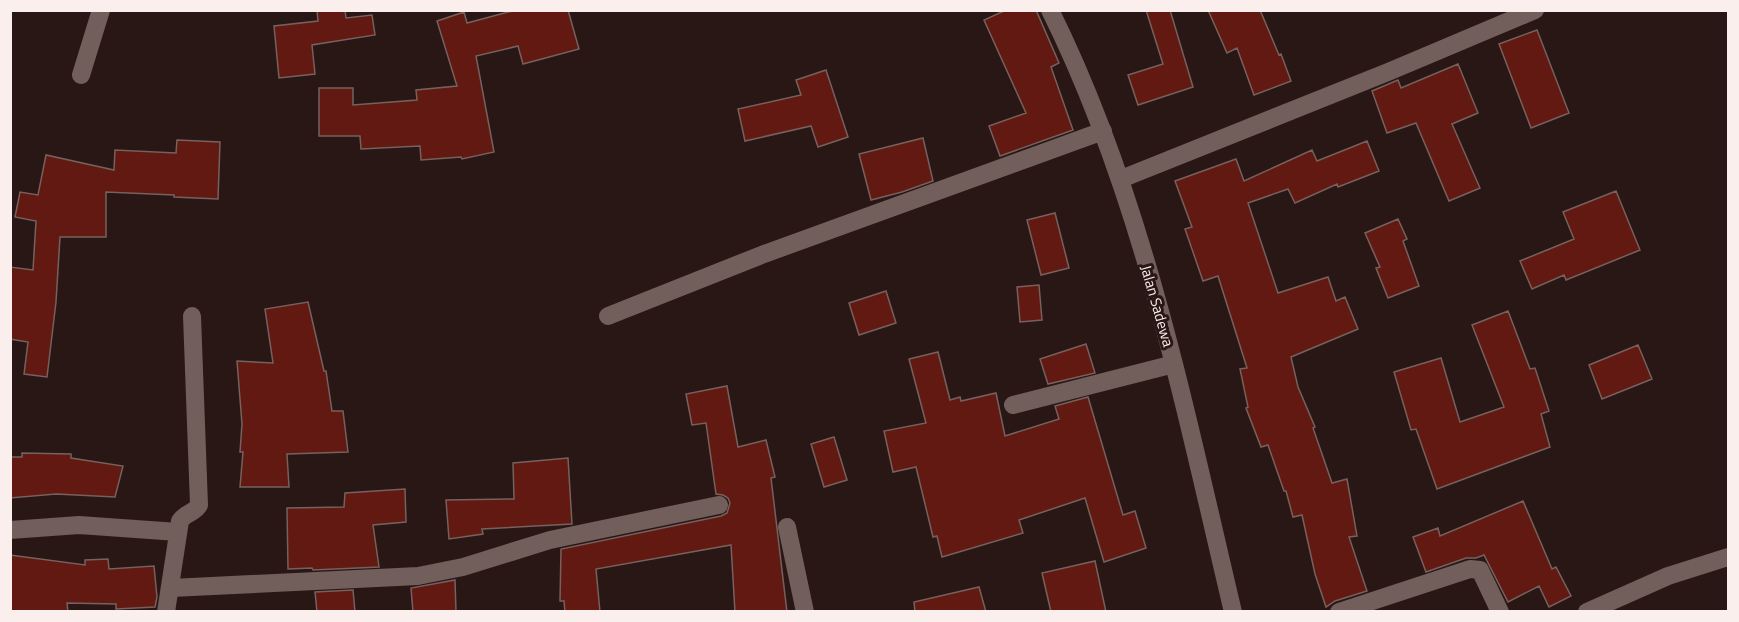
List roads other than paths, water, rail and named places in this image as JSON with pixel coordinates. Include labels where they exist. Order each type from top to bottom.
[{"type":"street","points":[[81,75],[101,10]]},
{"type":"street","name":"Jalan Sadewa","points":[[1050,10],[1121,178],[1174,364],[1233,612]]},
{"type":"street","points":[[1121,178],[1535,10]]},
{"type":"street","points":[[608,316],[764,254],[1103,131]]},
{"type":"street","points":[[166,612],[182,517],[199,505],[192,316]]},
{"type":"street","points":[[1013,405],[1174,364]]},
{"type":"street","points":[[171,588],[395,578],[429,574],[463,567],[550,540],[719,505]]},
{"type":"street","points":[[10,530],[79,525],[178,532]]},
{"type":"street","points":[[787,527],[805,612]]},
{"type":"street","points":[[1587,612],[1668,576],[1728,556]]},
{"type":"street","points":[[1339,612],[1470,568],[1480,570],[1500,612]]}]
